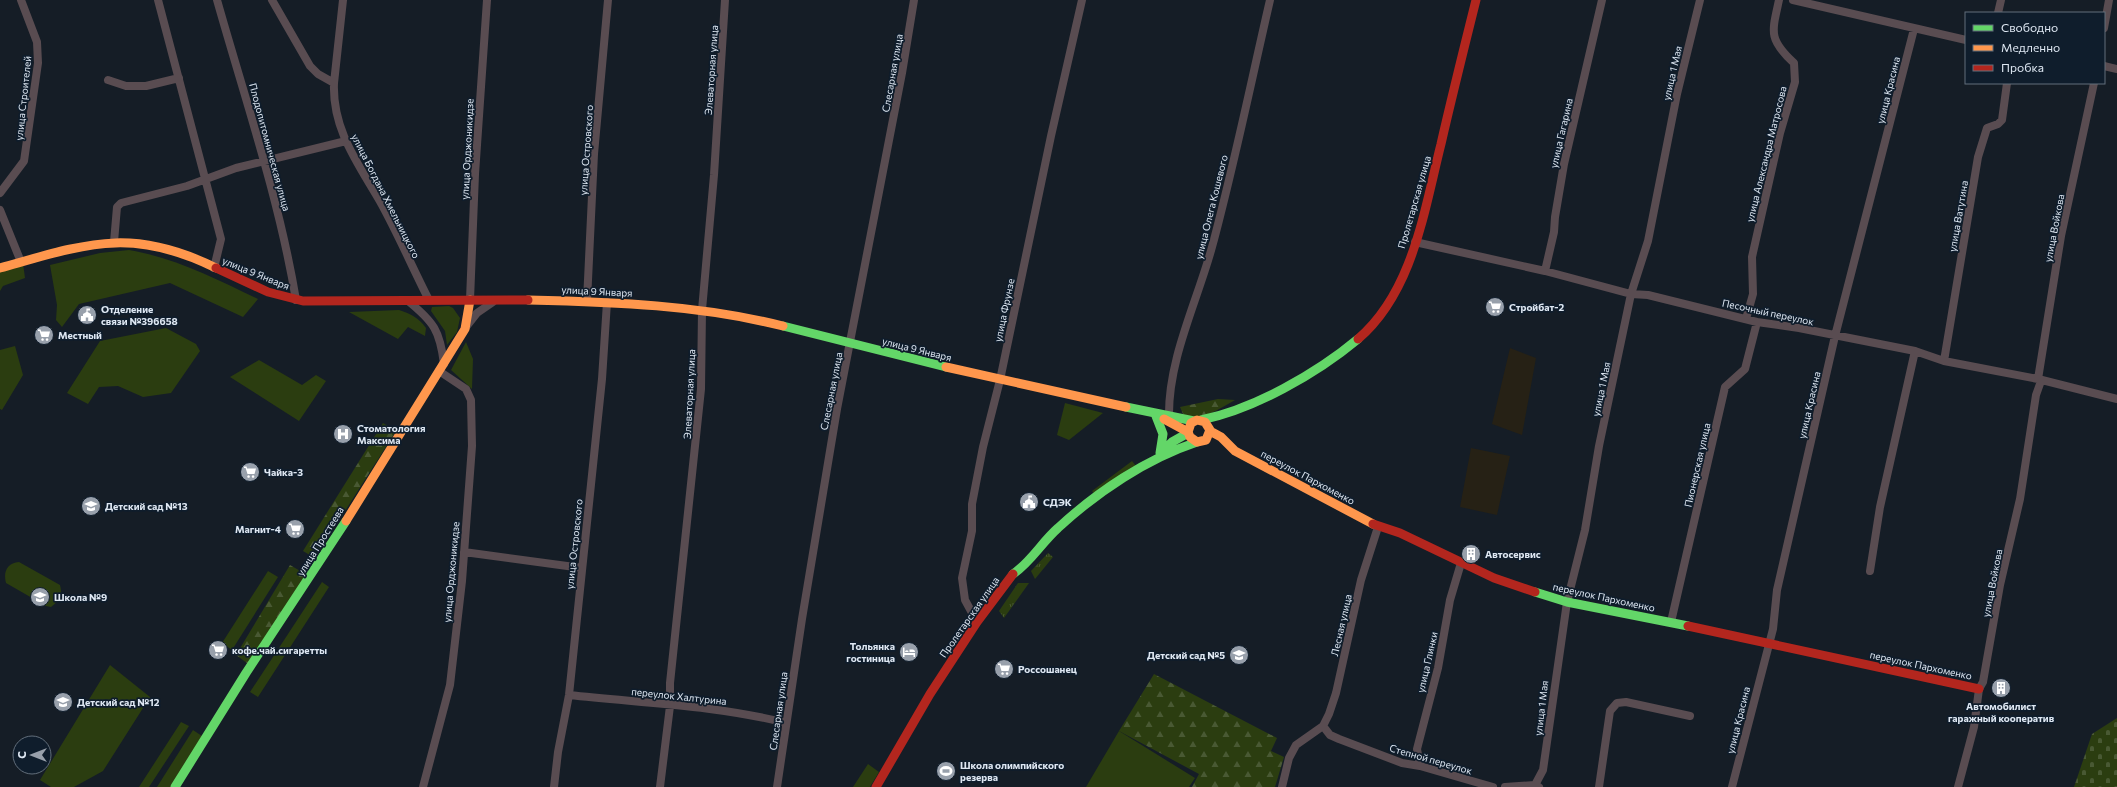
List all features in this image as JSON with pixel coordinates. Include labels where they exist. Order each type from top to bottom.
[{"type":"main road","name":"Пролетарская улица","points":[[1197,420],[1237,411],[1318,367],[1360,338],[1379,318],[1394,294],[1415,242],[1434,175],[1476,0]]},
{"type":"main road","name":"улица 9 Января","points":[[0,268],[87,245],[114,242],[152,244],[170,248],[263,290],[296,300],[324,302],[429,300],[495,301],[508,299],[607,302],[702,310],[775,324],[850,344],[1000,380],[1146,412],[1197,420]]},
{"type":"main road","name":"улица Простеева","points":[[175,787],[246,673],[342,527],[393,442],[441,367],[464,329],[470,300]]},
{"type":"main road","points":[[1210,431],[1219,426],[1237,411]]},
{"type":"main road","points":[[1146,412],[1188,432],[1193,440],[1235,451]]},
{"type":"main road","points":[[1156,416],[1162,424],[1164,432],[1160,453]]},
{"type":"main road","points":[[1150,461],[1172,442],[1188,432],[1191,423],[1197,420],[1206,422],[1210,431],[1208,437],[1200,442]]},
{"type":"main road","name":"переулок Пархоменко","points":[[1210,431],[1220,437],[1235,451],[1378,527],[1400,533],[1461,563],[1507,583],[1567,602],[1671,622],[1979,689]]},
{"type":"main road","name":"Пролетарская улица","points":[[876,787],[930,694],[977,622],[1010,576],[1017,572],[1047,539],[1082,510],[1150,461],[1186,445],[1200,442]]},
{"type":"street","name":"улица Строителей","points":[[0,193],[24,161],[38,63],[37,42],[21,0]]},
{"type":"street","points":[[158,0],[221,239],[214,268]]},
{"type":"street","name":"Плодопитомническая улица","points":[[217,0],[244,87],[264,162],[289,262],[296,300]]},
{"type":"street","points":[[272,0],[310,66],[318,74],[334,83]]},
{"type":"street","name":"улица Богдана Хмельницкого","points":[[343,0],[333,103],[346,141],[361,172],[382,205],[429,300]]},
{"type":"street","name":"улица Орджоникидзе","points":[[470,300],[474,174],[487,0]]},
{"type":"street","name":"улица Островского","points":[[587,301],[594,154],[608,0]]},
{"type":"street","name":"Элеваторная улица","points":[[660,787],[670,706],[670,683],[701,389],[702,310],[714,175],[725,0]]},
{"type":"street","name":"Слесарная улица","points":[[777,787],[833,433],[858,297],[901,81],[914,0]]},
{"type":"street","name":"улица Фрунзе","points":[[977,622],[965,600],[962,578],[972,531],[972,504],[982,447],[1000,380],[1051,136],[1082,0]]},
{"type":"street","name":"улица Олега Кошевого","points":[[1169,416],[1169,403],[1177,360],[1212,246],[1240,135],[1270,0]]},
{"type":"street","name":"улица Гагарина","points":[[1545,271],[1554,232],[1564,164],[1602,0]]},
{"type":"street","name":"улица 1 Мая","points":[[1538,786],[1543,770],[1567,602],[1585,530],[1599,446],[1631,294],[1648,241],[1677,94],[1700,0]]},
{"type":"street","name":"улица Александра Матросова","points":[[1746,319],[1753,294],[1752,256],[1780,133],[1794,82],[1794,63],[1784,54],[1774,40],[1773,26],[1779,0]]},
{"type":"street","points":[[1793,0],[1814,2],[1914,29],[1965,40]]},
{"type":"street","points":[[1998,12],[2001,0]]},
{"type":"street","points":[[2105,22],[2109,0]]},
{"type":"street","name":"улица Красина","points":[[1732,787],[1769,643],[1777,590],[1835,336],[1914,29]]},
{"type":"street","points":[[2105,66],[2117,69]]},
{"type":"street","points":[[108,80],[126,86],[146,86],[179,78]]},
{"type":"street","name":"улица Ватутина","points":[[1944,361],[1978,157],[1987,128],[1998,124],[2002,120],[2007,84]]},
{"type":"street","name":"улица Войкова","points":[[1958,787],[1974,727],[1979,689],[1984,682],[2000,585],[2020,499],[2061,236],[2094,84]]},
{"type":"street","points":[[114,242],[117,207],[121,203],[187,186],[236,168],[346,141]]},
{"type":"street","points":[[0,210],[21,262]]},
{"type":"street","name":"Песочный переулок","points":[[1415,242],[1545,271],[1631,294],[1648,295],[1757,322],[1799,328],[1915,351],[1944,361],[2039,380],[2117,399]]},
{"type":"street","points":[[408,301],[430,319],[437,330],[441,342],[441,367]]},
{"type":"street","points":[[464,329],[477,313],[495,301]]},
{"type":"street","name":"улица Островского","points":[[554,787],[558,752],[569,695],[602,379],[607,302]]},
{"type":"street","name":"Пионерская улица","points":[[1671,622],[1725,387],[1745,369],[1757,322]]},
{"type":"street","points":[[1870,571],[1880,507],[1915,351]]},
{"type":"street","name":"улица Орджоникидзе","points":[[424,787],[450,685],[464,552],[472,446],[471,400],[466,389],[441,367]]},
{"type":"street","name":"Лесная улица","points":[[1322,726],[1329,714],[1336,693],[1361,580],[1378,527]]},
{"type":"street","points":[[464,552],[582,568]]},
{"type":"street","name":"улица Глинки","points":[[1420,766],[1417,749],[1438,668],[1450,600],[1461,563]]},
{"type":"street","name":"переулок Халтурина","points":[[569,695],[751,714],[786,723]]},
{"type":"street","points":[[1599,787],[1610,711],[1617,703],[1626,702],[1690,716]]},
{"type":"street","points":[[1282,787],[1289,758],[1296,745],[1322,726]]},
{"type":"street","name":"Степной переулок","points":[[1322,726],[1330,735],[1402,764],[1420,766],[1493,787]]},
{"type":"street","points":[[1505,787],[1538,786]]},
{"type":"shaded area","points":[[1510,348],[1536,358],[1522,435],[1492,424]]},
{"type":"shaded area","points":[[1471,448],[1510,456],[1497,515],[1460,507]]},
{"type":"green space","points":[[129,250],[163,258],[195,270],[258,299],[243,317],[170,283],[79,304],[62,327],[56,320],[57,305],[50,265],[100,253]]},
{"type":"green space","points":[[23,263],[25,278],[3,286],[0,291],[0,270]]},
{"type":"green space","points":[[449,306],[453,308],[460,318],[457,332],[447,345],[445,331],[431,311],[432,307]]},
{"type":"green space","points":[[399,310],[411,315],[421,322],[426,328],[425,336],[408,327],[398,339],[349,312]]},
{"type":"green space","points":[[166,328],[196,344],[200,351],[171,393],[143,397],[118,386],[99,387],[88,404],[67,393],[100,341]]},
{"type":"green space","points":[[466,342],[473,359],[472,389],[451,370]]},
{"type":"green space","points":[[15,346],[23,375],[2,410],[0,409],[0,350]]},
{"type":"green space","points":[[259,360],[302,385],[316,375],[326,381],[299,421],[230,377]]},
{"type":"green space","points":[[1218,399],[1235,400],[1210,413],[1196,416],[1183,414],[1180,407]]},
{"type":"green space","points":[[1065,403],[1103,413],[1069,440],[1057,435]]},
{"type":"green space","points":[[383,423],[396,431],[315,558],[303,551]]},
{"type":"green space","points":[[1132,461],[1136,466],[1096,497],[1092,491]]},
{"type":"green space","points":[[1048,553],[1053,557],[1035,579],[1031,571]]},
{"type":"green space","points":[[19,562],[60,585],[61,595],[56,603],[51,607],[46,606],[6,583],[5,575],[7,569],[11,564]]},
{"type":"green space","points":[[290,565],[307,575],[251,666],[236,655]]},
{"type":"green space","points":[[268,571],[278,577],[232,650],[222,643]]},
{"type":"green space","points":[[322,582],[329,587],[258,697],[250,692]]},
{"type":"green space","points":[[1018,583],[1029,583],[1004,618],[999,611]]},
{"type":"green space","points":[[110,665],[150,697],[103,771],[74,787],[51,787],[40,780],[43,775],[52,775],[52,760]]},
{"type":"green space","points":[[1154,674],[1277,738],[1271,751],[1284,757],[1275,787],[1192,787],[1199,774],[1119,731]]},
{"type":"green space","points":[[2117,718],[2117,787],[2074,787],[2092,734]]},
{"type":"green space","points":[[181,722],[189,726],[149,787],[139,787]]},
{"type":"green space","points":[[193,730],[202,736],[171,787],[157,787]]},
{"type":"green space","points":[[1119,731],[1195,778],[1189,787],[1086,787]]},
{"type":"green space","points":[[868,764],[879,772],[870,787],[853,787]]},
{"type":"traffic: fast","points":[[783,326],[946,367]]},
{"type":"traffic: fast","points":[[1201,420],[1242,408],[1263,399],[1304,377],[1358,339]]},
{"type":"traffic: fast","points":[[1126,407],[1194,421]]},
{"type":"traffic: fast","points":[[1156,416],[1163,434],[1160,453]]},
{"type":"traffic: fast","points":[[1160,453],[1172,442],[1188,433]]},
{"type":"traffic: fast","points":[[1013,574],[1025,564],[1058,528],[1106,489],[1141,467],[1178,449],[1197,442]]},
{"type":"traffic: fast","points":[[175,787],[246,673],[346,521]]},
{"type":"traffic: fast","points":[[1535,592],[1567,602],[1688,626]]},
{"type":"traffic: slow","points":[[0,268],[58,252],[84,246],[108,243],[133,243],[158,247],[186,255],[216,268]]},
{"type":"traffic: slow","points":[[346,521],[465,329],[470,300]]},
{"type":"traffic: slow","points":[[528,300],[592,302],[689,309],[720,313],[783,326]]},
{"type":"traffic: slow","points":[[946,367],[1126,407]]},
{"type":"traffic: slow","points":[[1164,419],[1188,432],[1190,437],[1197,442],[1206,440],[1210,430],[1205,422],[1197,420],[1191,423],[1188,432]]},
{"type":"traffic: slow","points":[[1210,431],[1221,437],[1235,451],[1373,524]]},
{"type":"traffic: jam","points":[[1358,339],[1377,320],[1392,298],[1414,249],[1429,196],[1476,0]]},
{"type":"traffic: jam","points":[[216,268],[268,292],[303,301],[528,300]]},
{"type":"traffic: jam","points":[[1373,524],[1400,533],[1494,578],[1535,592]]},
{"type":"traffic: jam","points":[[876,787],[930,694],[977,622],[1013,574]]},
{"type":"traffic: jam","points":[[1688,626],[1979,689]]},
{"type":"place","name":"Стройбат-2","points":[[1495,307]]},
{"type":"place","name":"Отделение связи №396658","points":[[87,315]]},
{"type":"place","name":"Местный","points":[[44,335]]},
{"type":"place","name":"Стоматология Максима","points":[[343,434]]},
{"type":"place","name":"Чайка-3","points":[[250,472]]},
{"type":"place","name":"СДЭК","points":[[1029,502]]},
{"type":"place","name":"Детский сад №13","points":[[91,506]]},
{"type":"place","name":"Магнит-4","points":[[295,529]]},
{"type":"place","name":"Автосервис","points":[[1471,554]]},
{"type":"place","name":"Школа №9","points":[[40,597]]},
{"type":"place","name":"кофе.чай.сигаретты","points":[[218,650]]},
{"type":"place","name":"Тольянка гостиница","points":[[909,652]]},
{"type":"place","name":"Детский сад №5","points":[[1239,655]]},
{"type":"place","name":"Россошанец","points":[[1004,669]]},
{"type":"place","name":"Автомобилист гаражный кооператив","points":[[2001,688]]},
{"type":"place","name":"Детский сад №12","points":[[63,702]]},
{"type":"place","name":"Школа олимпийского резерва","points":[[946,771]]}]
